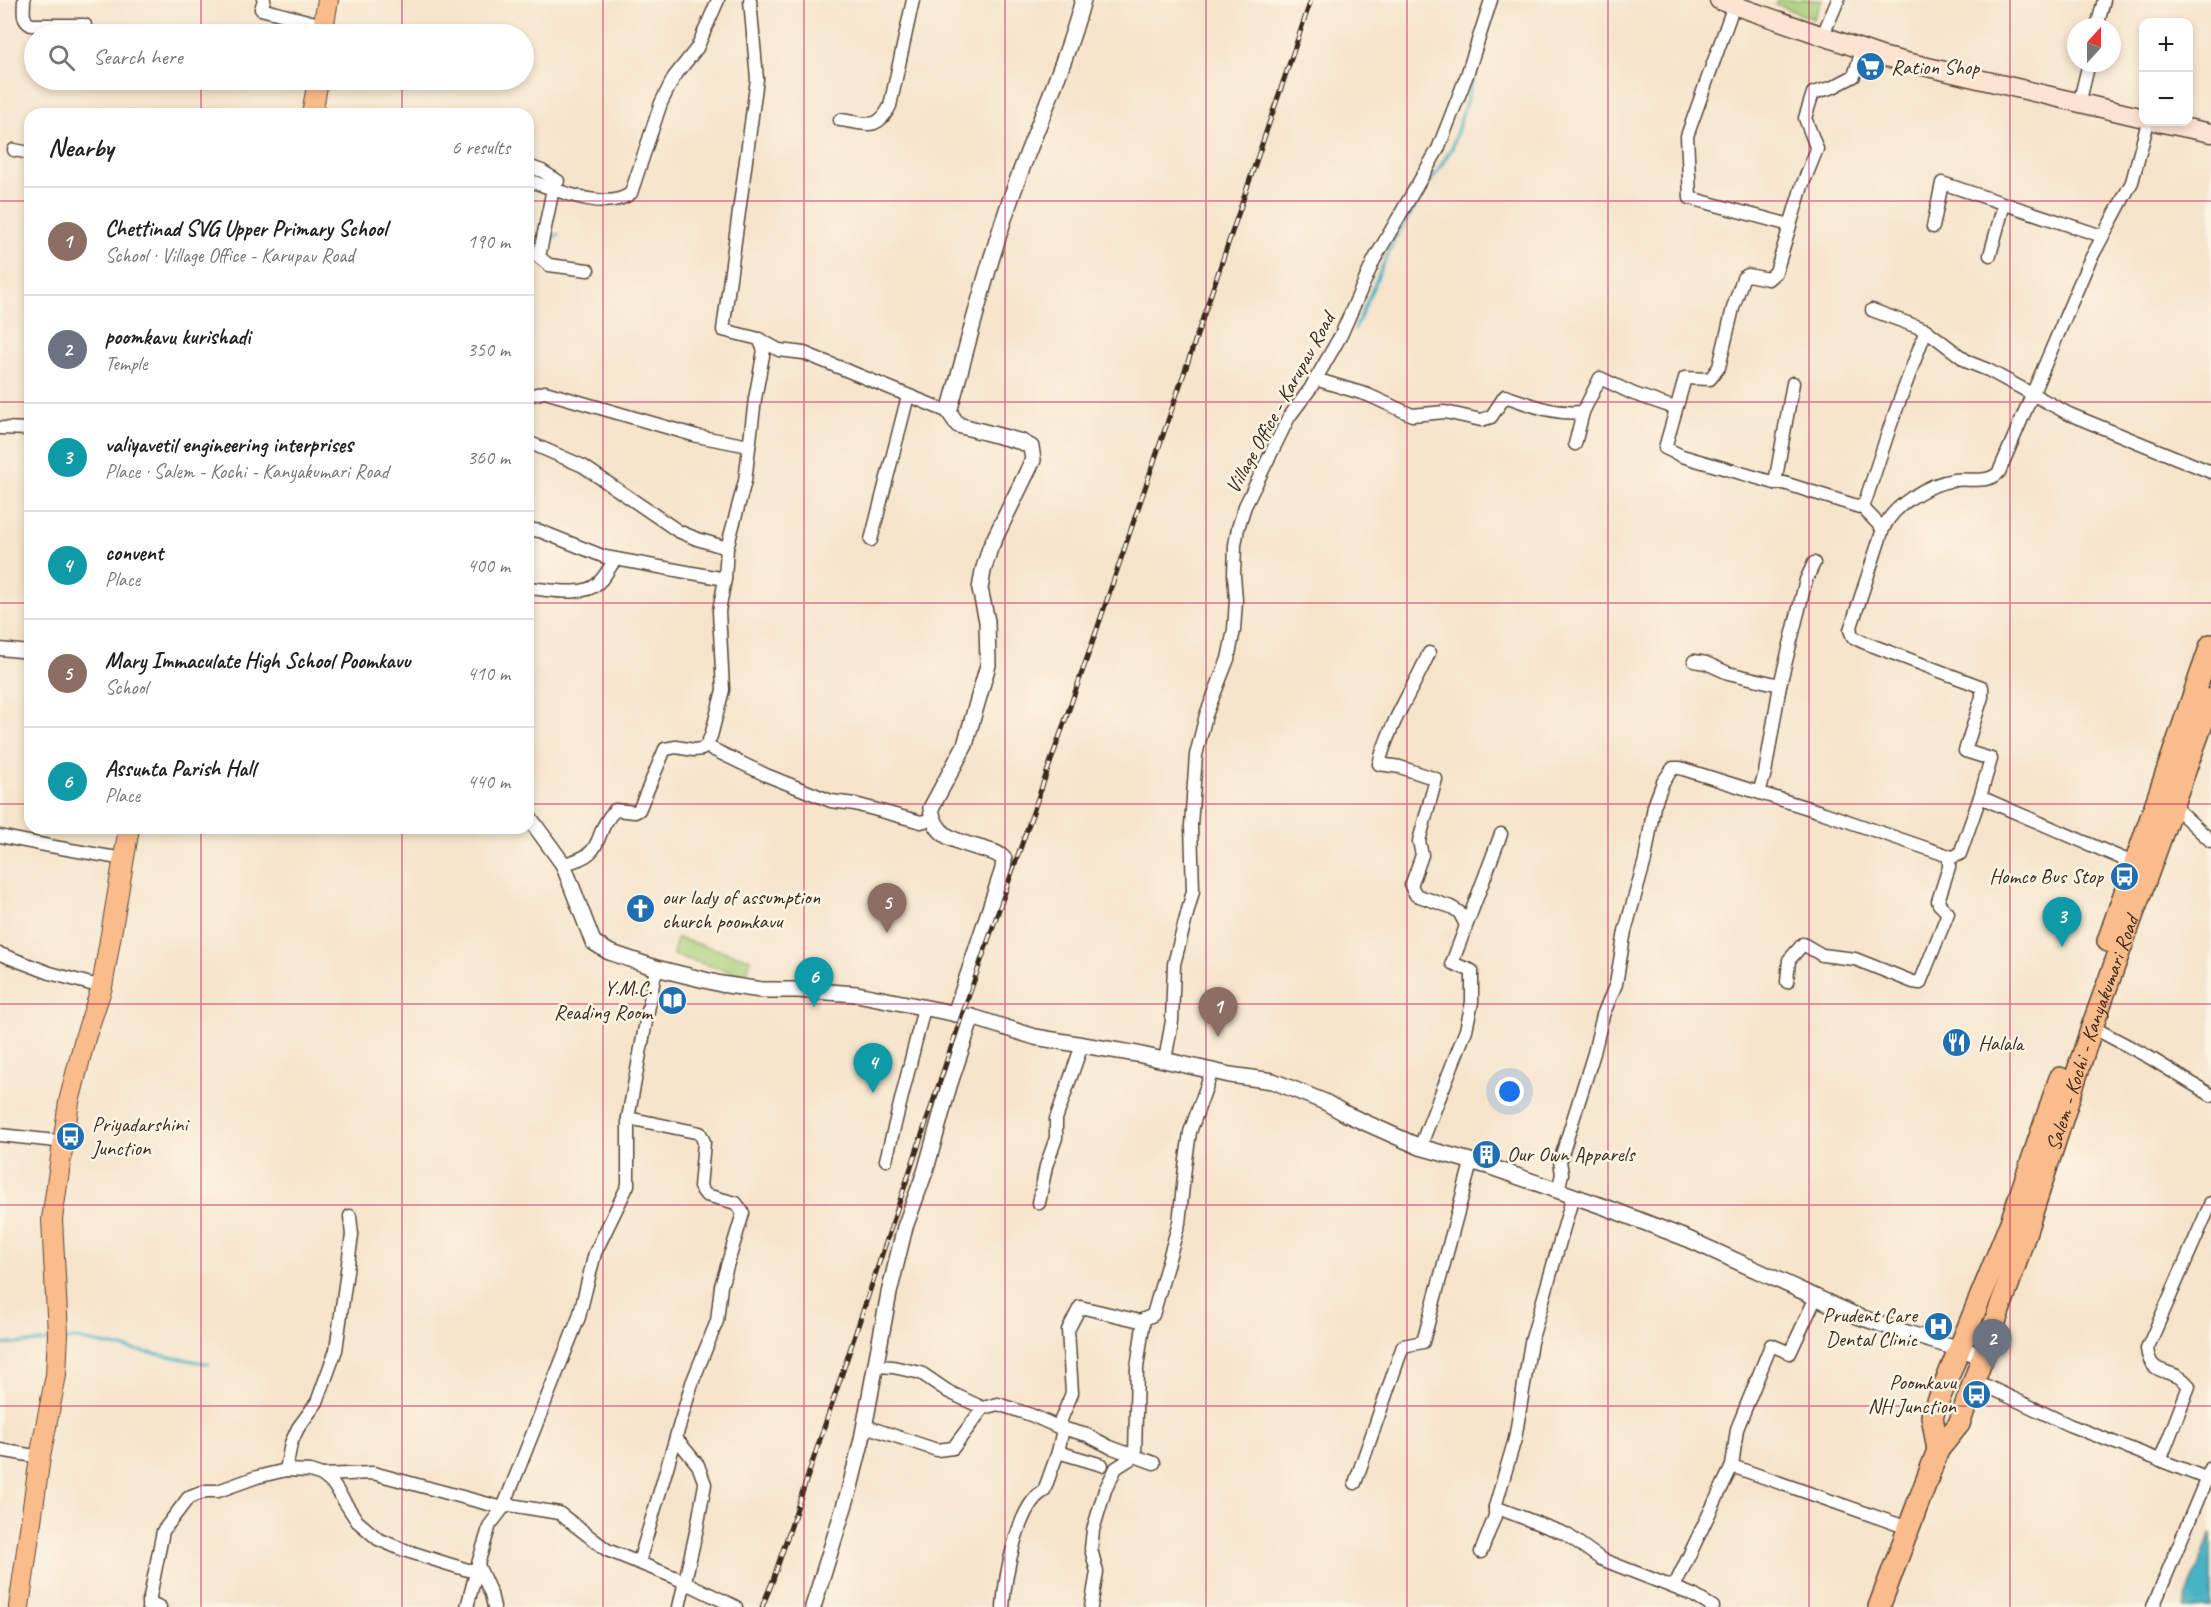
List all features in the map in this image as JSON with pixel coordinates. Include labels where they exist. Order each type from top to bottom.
[{"type":"highway","points":[[1879,1607],[1938,1450],[1932,1416],[2011,1222],[2211,645]]},
{"type":"highway","name":"Salem - Kochi - Kanyakumari Road","points":[[1938,1450],[1959,1424],[2092,1027],[2211,699]]},
{"type":"main road","points":[[324,24],[328,0]]},
{"type":"main road","points":[[1727,2],[1862,50],[1924,67],[2139,117]]},
{"type":"main road","points":[[313,108],[316,90]]},
{"type":"main road","points":[[2177,126],[2211,133]]},
{"type":"main road","points":[[20,1607],[40,1457],[56,1375],[58,1334],[52,1219],[69,1102],[85,1038],[102,987],[128,834]]},
{"type":"street","points":[[24,0],[24,17],[30,24]]},
{"type":"street","points":[[264,0],[261,9],[305,24]]},
{"type":"street","points":[[534,170],[553,183],[587,199],[603,201],[625,198],[631,193],[661,103],[674,77],[697,48],[718,0]]},
{"type":"street","points":[[750,0],[757,79],[723,330],[759,339],[779,350],[804,353],[949,412],[958,425],[1022,442],[1031,447],[1033,460],[990,548],[983,571],[980,589],[987,621],[988,665],[964,745],[931,808],[932,819],[941,834],[959,842],[998,852],[1004,859],[1003,869],[955,1014]]},
{"type":"street","points":[[840,120],[872,124],[884,119],[890,106],[913,0]]},
{"type":"street","points":[[949,412],[982,291],[1015,186],[1075,29],[1083,0]]},
{"type":"street","name":"Village Office - Karupav Road","points":[[1165,1060],[1172,1021],[1174,964],[1193,891],[1191,825],[1196,755],[1206,715],[1228,659],[1234,630],[1235,545],[1238,528],[1245,506],[1289,417],[1341,336],[1389,232],[1438,149],[1467,75],[1491,0]]},
{"type":"street","points":[[1822,37],[1838,0]]},
{"type":"street","points":[[2099,18],[2104,0]]},
{"type":"street","points":[[1727,2],[1687,136],[1690,198],[1790,225]]},
{"type":"street","points":[[1862,50],[1854,76],[1833,87],[1813,93],[1805,118],[1818,149],[1802,186],[1776,272],[1768,279],[1748,275],[1743,278],[1733,308],[1719,368],[1713,378],[1707,380],[1685,378],[1665,448],[1682,456],[1774,483],[1784,483],[1863,508],[1883,529]]},
{"type":"street","points":[[2079,104],[2087,72]]},
{"type":"street","points":[[1950,858],[1960,854],[1991,759],[1965,751],[1982,698],[1982,687],[1863,642],[1851,634],[1883,529],[1887,519],[1895,510],[1940,484],[1995,476],[2083,274],[2132,182],[2147,126]]},
{"type":"street","points":[[14,150],[24,152]]},
{"type":"street","points":[[534,181],[553,183]]},
{"type":"street","points":[[553,183],[539,257],[549,265],[588,270]]},
{"type":"street","points":[[1933,227],[1942,183],[2102,236]]},
{"type":"street","points":[[1990,255],[2004,204]]},
{"type":"street","points":[[1872,310],[1926,330],[1968,362],[2089,423],[2211,471]]},
{"type":"street","points":[[1863,508],[1926,330]]},
{"type":"street","points":[[563,864],[580,861],[592,852],[615,810],[635,812],[639,810],[665,748],[702,749],[711,736],[723,690],[719,611],[725,579],[727,548],[745,481],[764,350],[759,339]]},
{"type":"street","points":[[1575,444],[1583,412],[1600,378],[1634,394],[1675,408]]},
{"type":"street","points":[[1315,379],[1368,395],[1412,416],[1445,412],[1482,420],[1491,417],[1505,396],[1548,411],[1583,412]]},
{"type":"street","points":[[1774,483],[1793,383]]},
{"type":"street","points":[[534,395],[545,392],[697,435],[749,446]]},
{"type":"street","points":[[871,540],[908,396]]},
{"type":"street","points":[[0,428],[24,429]]},
{"type":"street","points":[[534,445],[590,470],[678,531],[727,548]]},
{"type":"street","points":[[534,530],[605,557],[725,579]]},
{"type":"street","points":[[534,588],[590,590],[599,583],[615,559]]},
{"type":"street","points":[[1760,792],[1780,685],[1806,580],[1814,563]]},
{"type":"street","points":[[0,649],[24,651]]},
{"type":"street","points":[[1429,653],[1419,676],[1404,700],[1383,747],[1379,764],[1400,767],[1436,779],[1419,841],[1422,855],[1411,886],[1416,895],[1459,912],[1466,925]]},
{"type":"street","points":[[1694,661],[1706,663],[1728,673],[1780,685]]},
{"type":"street","points":[[706,746],[766,775],[831,801],[855,804],[921,822],[932,819]]},
{"type":"street","points":[[1558,1190],[1562,1174],[1560,1161],[1616,984],[1625,931],[1645,860],[1654,806],[1663,783],[1673,768],[1680,768],[1760,792],[1945,854],[1950,858]]},
{"type":"street","points":[[1980,797],[2134,864]]},
{"type":"street","points":[[2172,805],[2211,841]]},
{"type":"street","points":[[534,824],[563,864],[593,942],[609,952],[656,968],[721,984],[751,989],[838,992],[972,1017],[1035,1036],[1273,1081],[1325,1102],[1346,1114],[1420,1147],[1488,1166],[1558,1190],[1688,1239],[1867,1319],[1907,1334],[1983,1356]]},
{"type":"street","points":[[1420,1147],[1466,1030],[1472,1002],[1472,971],[1452,963],[1501,834]]},
{"type":"street","points":[[0,836],[54,848],[124,859]]},
{"type":"street","points":[[1787,982],[1790,960],[1803,944],[1822,955],[1855,959],[1920,983],[1948,913],[1938,901],[1950,858]]},
{"type":"street","points":[[0,954],[50,973],[102,987]]},
{"type":"street","points":[[467,1607],[490,1525],[502,1509],[579,1317],[595,1253],[628,1185],[628,1118],[656,968]]},
{"type":"street","points":[[886,1160],[924,1008]]},
{"type":"street","points":[[813,1607],[849,1491],[865,1426],[889,1293],[904,1227],[926,1169],[949,1086],[972,1017]]},
{"type":"street","points":[[2092,1027],[2147,1056],[2211,1095]]},
{"type":"street","points":[[1039,1203],[1046,1166],[1056,1138],[1056,1119],[1082,1045]]},
{"type":"street","points":[[1003,1607],[1006,1573],[1016,1537],[1035,1495],[1044,1491],[1058,1452],[1060,1428],[1072,1392],[1068,1330],[1080,1307],[1140,1321],[1154,1315],[1176,1235],[1191,1132],[1212,1071]]},
{"type":"street","points":[[628,1118],[700,1133],[704,1142],[700,1187],[706,1195],[736,1203],[743,1213],[721,1286],[717,1321],[692,1383],[639,1562]]},
{"type":"street","points":[[0,1135],[65,1142]]},
{"type":"street","points":[[1355,1483],[1403,1346],[1423,1342],[1471,1163]]},
{"type":"street","points":[[1482,1552],[1495,1516],[1495,1507],[1515,1439],[1531,1342],[1573,1196]]},
{"type":"street","points":[[2160,1461],[2189,1386],[2182,1377],[2155,1368],[2148,1360],[2146,1349],[2211,1203]]},
{"type":"street","points":[[286,1470],[291,1443],[298,1428],[317,1402],[336,1350],[350,1256],[352,1235],[350,1216]]},
{"type":"street","points":[[1674,1587],[1731,1466],[1737,1429],[1771,1345],[1790,1353],[1816,1297]]},
{"type":"street","points":[[1135,1456],[1137,1368],[1144,1319]]},
{"type":"street","points":[[877,1366],[921,1373],[949,1392],[982,1408],[998,1404],[1060,1428],[1087,1435],[1110,1447],[1154,1463]]},
{"type":"street","points":[[1974,1380],[2069,1425],[2160,1461],[2210,1475],[2153,1607]]},
{"type":"street","points":[[865,1426],[937,1450],[953,1448],[982,1408]]},
{"type":"street","points":[[676,1438],[698,1465],[705,1484],[679,1607]]},
{"type":"street","points":[[0,1450],[40,1457]]},
{"type":"street","points":[[1058,1452],[1102,1465]]},
{"type":"street","points":[[1091,1607],[1097,1572],[1091,1549],[1093,1530],[1105,1490],[1116,1468],[1135,1456]]},
{"type":"street","points":[[1731,1466],[1908,1528]]},
{"type":"street","points":[[152,1605],[163,1531],[188,1498],[286,1470],[310,1470],[322,1475],[333,1484],[357,1521],[378,1539],[401,1549],[468,1570],[476,1570],[478,1565]]},
{"type":"street","points":[[322,1475],[373,1473],[502,1509],[510,1505],[559,1513],[607,1550],[684,1581],[736,1607]]},
{"type":"street","points":[[1495,1507],[1566,1534],[1601,1559],[1693,1595],[1713,1607]]},
{"type":"street","points":[[478,1565],[495,1607]]},
{"type":"green space","points":[[1778,0],[1822,0],[1813,19],[1776,4]]},
{"type":"green space","points":[[677,938],[751,959],[746,976],[673,955]]},
{"type":"water","points":[[2211,1533],[2211,1607],[2183,1607]]},
{"type":"waterway","points":[[1355,329],[1393,242],[1452,148],[1491,20]]},
{"type":"waterway","points":[[547,243],[559,234]]},
{"type":"waterway","points":[[66,1340],[76,1339],[209,1364]]},
{"type":"waterway","points":[[0,1345],[50,1341]]},
{"type":"railway","points":[[762,1607],[962,1015],[1094,638],[1311,0]]},
{"type":"place","name":"Ration Shop","points":[[1870,67]]},
{"type":"place","name":"Homco Bus Stop","points":[[2124,876]]},
{"type":"place","name":"our lady of assumption church poomkavu","points":[[641,909]]},
{"type":"place","name":"Mary Immaculate High School Poomkavu","points":[[887,933]]},
{"type":"place","name":"valiyavetil engineering interprises","points":[[2062,947]]},
{"type":"place","name":"Y.M.C. Reading Room","points":[[673,1000]]},
{"type":"place","name":"Assunta Parish Hall","points":[[814,1007]]},
{"type":"place","name":"Chettinad SVG Upper Primary School","points":[[1218,1037]]},
{"type":"place","name":"Halala","points":[[1957,1043]]},
{"type":"place","name":"convent","points":[[873,1093]]},
{"type":"place","name":"Priyadarshini Junction","points":[[71,1136]]},
{"type":"place","name":"Our Own Apparels","points":[[1486,1154]]},
{"type":"place","name":"Prudent Care Dental Clinic","points":[[1938,1327]]},
{"type":"place","name":"poomkavu kurishadi","points":[[1992,1369]]},
{"type":"place","name":"Poomkavu NH Junction","points":[[1977,1394]]}]
